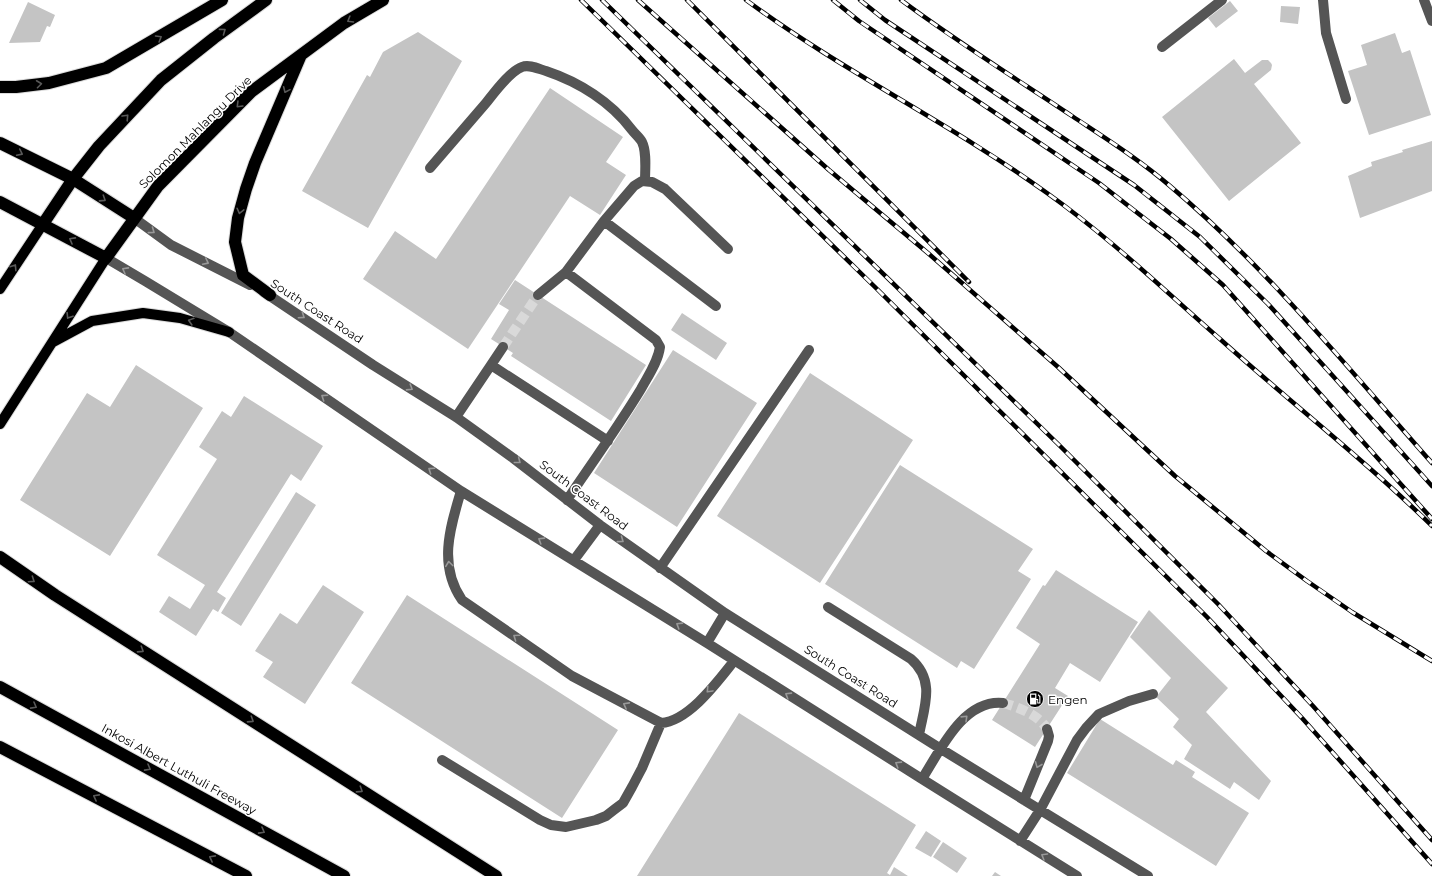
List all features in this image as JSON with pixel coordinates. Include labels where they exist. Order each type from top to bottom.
[{"type":"highway","points":[[0,87],[16,87],[49,82],[106,68],[222,0]]},
{"type":"highway","points":[[43,224],[73,179],[99,146],[161,80],[214,38],[266,0]]},
{"type":"highway","name":"Solomon Mahlangu Drive","points":[[106,258],[158,186],[251,92],[344,23],[383,0]]},
{"type":"highway","points":[[270,295],[243,274],[235,242],[238,218],[255,162],[302,54]]},
{"type":"highway","name":"South Coast Road","points":[[0,144],[73,179],[134,218]]},
{"type":"highway","points":[[0,202],[106,258]]},
{"type":"highway","points":[[0,557],[55,595],[496,876]]},
{"type":"highway","name":"Inkosi Albert Luthuli Freeway","points":[[0,687],[344,876]]},
{"type":"highway","points":[[0,747],[246,876]]},
{"type":"main road","points":[[0,289],[43,224]]},
{"type":"main road","name":"Solomon Mahlangu Drive","points":[[0,424],[106,258]]},
{"type":"main road","points":[[52,342],[92,321],[143,313],[180,318],[229,332]]},
{"type":"street","points":[[1162,47],[1222,0]]},
{"type":"street","points":[[1323,0],[1326,33],[1346,99]]},
{"type":"street","points":[[1424,0],[1432,21]]},
{"type":"street","points":[[430,168],[500,86],[522,66],[527,66],[572,81],[593,93],[615,111],[630,126],[642,142],[646,163],[645,181]]},
{"type":"street","points":[[538,296],[566,272],[604,221],[634,186],[642,181],[652,182],[665,189],[728,249]]},
{"type":"street","name":"South Coast Road","points":[[134,218],[171,245],[270,295],[373,365],[456,417],[513,458],[600,525],[725,613],[1040,810],[1133,872],[1148,876]]},
{"type":"street","points":[[604,221],[716,306]]},
{"type":"street","points":[[106,258],[229,332],[461,491],[707,643],[1077,876]]},
{"type":"street","points":[[566,272],[656,340],[660,347],[651,371],[630,408],[567,500]]},
{"type":"street","points":[[456,417],[503,347]]},
{"type":"street","points":[[660,568],[809,350]]},
{"type":"street","points":[[491,365],[608,441]]},
{"type":"street","points":[[461,491],[450,526],[447,547],[452,583],[462,600],[572,676],[661,723],[672,721],[690,709],[704,696],[734,661]]},
{"type":"street","points":[[574,560],[600,525]]},
{"type":"street","points":[[828,607],[911,659],[920,669],[925,678],[926,691],[919,735]]},
{"type":"street","points":[[707,643],[725,613]]},
{"type":"street","points":[[1020,841],[1040,810],[1077,740],[1099,714],[1129,701],[1153,694]]},
{"type":"street","points":[[922,779],[956,727],[966,716],[987,704],[1003,703]]},
{"type":"street","points":[[442,760],[540,820],[552,825],[566,827],[596,820],[606,816],[623,803],[642,768],[661,723]]},
{"type":"street","points":[[1024,800],[1048,741],[1049,736],[1047,729]]},
{"type":"building","points":[[1230,1],[1238,11],[1216,28],[1208,18]]},
{"type":"building","points":[[28,2],[55,15],[50,27],[47,26],[40,42],[9,43]]},
{"type":"building","points":[[1281,6],[1300,7],[1298,24],[1280,22]]},
{"type":"building","points":[[418,32],[462,61],[368,228],[302,191],[367,75],[370,77],[383,52]]},
{"type":"building","points":[[1395,33],[1402,53],[1410,50],[1431,115],[1369,135],[1348,71],[1367,65],[1361,45]]},
{"type":"building","points":[[1234,59],[1245,73],[1262,60],[1268,60],[1271,63],[1271,70],[1254,84],[1301,143],[1229,201],[1162,117]]},
{"type":"building","points":[[550,88],[623,137],[606,162],[626,175],[600,215],[570,196],[468,349],[363,279],[395,231],[436,259]]},
{"type":"building","points":[[1432,141],[1432,191],[1360,218],[1348,176],[1372,166],[1371,162],[1403,152],[1402,150]]},
{"type":"building","points":[[515,280],[646,365],[611,421],[511,356],[513,353],[491,339],[509,310],[499,304]]},
{"type":"building","points":[[682,313],[727,343],[716,360],[671,330]]},
{"type":"building","points":[[673,350],[757,403],[677,527],[594,473]]},
{"type":"building","points":[[136,365],[203,408],[110,556],[20,500],[87,393],[110,407]]},
{"type":"building","points":[[810,373],[913,440],[820,583],[717,516]]},
{"type":"building","points":[[244,396],[323,446],[301,481],[291,474],[217,592],[226,598],[218,612],[213,609],[196,636],[159,612],[169,596],[190,609],[205,585],[157,555],[217,459],[199,447],[222,411],[231,417]]},
{"type":"building","points":[[900,465],[1033,549],[1018,571],[1031,579],[974,669],[961,661],[957,668],[825,584]]},
{"type":"building","points":[[296,492],[316,505],[241,626],[221,613]]},
{"type":"building","points":[[1056,570],[1138,622],[1100,682],[1070,663],[1055,688],[1068,696],[1035,747],[992,720],[1040,644],[1016,628],[1043,585],[1045,586]]},
{"type":"building","points":[[323,585],[364,612],[305,704],[263,677],[273,662],[255,651],[280,613],[297,624]]},
{"type":"building","points":[[407,595],[618,730],[562,818],[351,683]]},
{"type":"building","points":[[1149,610],[1228,688],[1206,712],[1271,781],[1259,800],[1234,782],[1230,789],[1184,759],[1192,745],[1173,727],[1179,719],[1156,697],[1171,678],[1130,637]]},
{"type":"building","points":[[739,713],[916,825],[887,873],[890,875],[894,867],[908,876],[637,876]]},
{"type":"building","points":[[1100,719],[1173,765],[1176,760],[1195,772],[1192,777],[1249,813],[1216,866],[1067,773]]},
{"type":"building","points":[[926,831],[941,841],[931,857],[915,848]]},
{"type":"building","points":[[943,842],[967,858],[957,873],[933,857]]},
{"type":"building","points":[[995,872],[1001,876],[992,876]]},
{"type":"tunnel","points":[[503,347],[538,295]]},
{"type":"tunnel","points":[[1003,703],[1021,709],[1034,716],[1047,729]]},
{"type":"railway","points":[[581,0],[877,289],[1207,617],[1302,718],[1432,864]]},
{"type":"railway","points":[[602,0],[1057,443],[1218,604],[1313,706],[1432,840]]},
{"type":"railway","points":[[638,0],[829,170],[929,254],[1058,367],[1175,476],[1266,551],[1307,581],[1352,612],[1432,661]]},
{"type":"railway","points":[[687,0],[969,282]]},
{"type":"railway","points":[[746,0],[783,26],[858,74],[973,143],[1070,210],[1092,227],[1354,454],[1432,526]]},
{"type":"railway","points":[[833,0],[859,21],[1099,183],[1171,239],[1223,285],[1432,519]]},
{"type":"railway","points":[[860,0],[885,20],[1134,185],[1200,237],[1268,304],[1432,486]]},
{"type":"railway","points":[[901,0],[964,45],[1147,167],[1170,186],[1206,218],[1273,285],[1338,355],[1432,463]]},
{"type":"place","name":"Engen","points":[[1035,699]]}]
